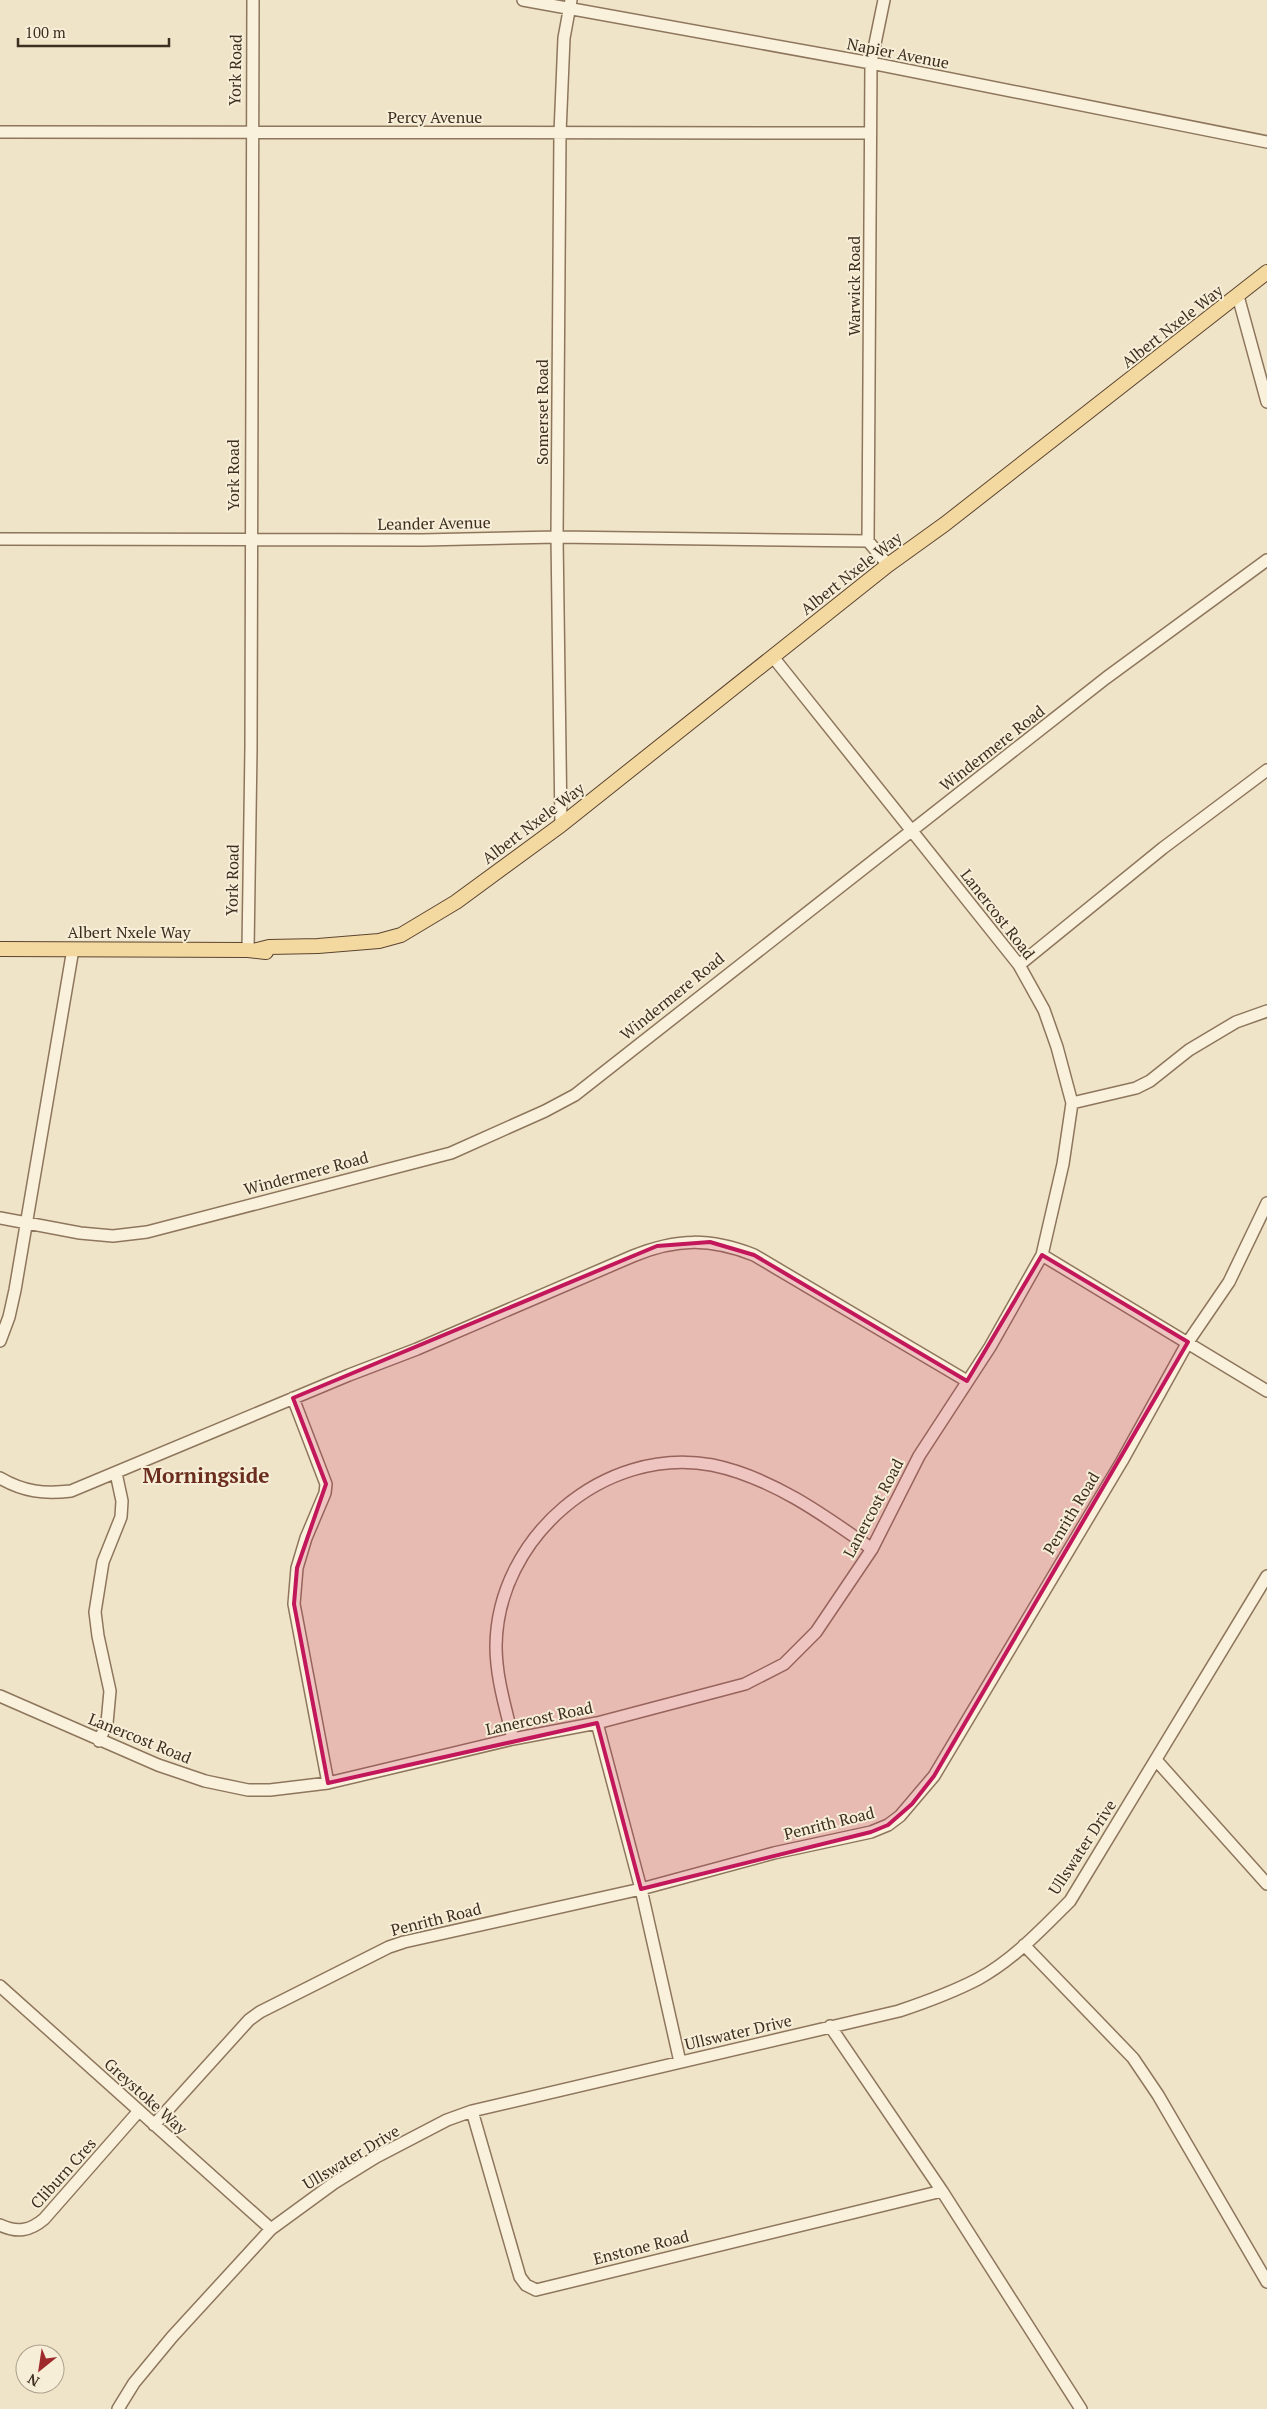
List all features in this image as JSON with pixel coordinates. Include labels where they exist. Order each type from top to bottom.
[{"type":"main road","name":"Albert Nxele Way","points":[[0,950],[252,950],[269,953],[368,947],[381,949],[404,942],[446,915],[456,902],[561,825],[888,565],[945,524],[1267,272]]},
{"type":"street","name":"York Road","points":[[252,950],[250,540],[253,0]]},
{"type":"street","name":"Napier Avenue","points":[[523,0],[570,4],[1267,142]]},
{"type":"street","name":"Warwick Road","points":[[868,541],[871,64],[884,0]]},
{"type":"street","name":"Somerset Road","points":[[561,825],[557,537],[560,133],[564,38],[570,4]]},
{"type":"street","name":"Percy Avenue","points":[[0,132],[251,134],[870,133]]},
{"type":"street","points":[[1238,296],[1267,402]]},
{"type":"street","name":"Leander Avenue","points":[[0,539],[250,540],[557,537],[868,541]]},
{"type":"street","points":[[868,541],[888,565]]},
{"type":"street","name":"Windermere Road","points":[[0,1218],[80,1233],[105,1235],[147,1232],[370,1172],[431,1159],[480,1141],[545,1111],[575,1095],[744,960],[912,832],[1106,678],[1267,560]]},
{"type":"street","name":"Lanercost Road","points":[[0,1696],[99,1741],[158,1765],[205,1781],[248,1790],[293,1788],[328,1783],[513,1739],[597,1723],[746,1684],[784,1664],[816,1632],[872,1549],[919,1456],[1009,1314],[1042,1255],[1063,1164],[1072,1103],[1057,1047],[1044,1010],[1019,965],[773,657]]},
{"type":"street","points":[[1019,965],[1164,848],[1267,770]]},
{"type":"street","points":[[0,1341],[10,1317],[73,950]]},
{"type":"street","points":[[1072,1103],[1136,1088],[1150,1081],[1189,1050],[1236,1022],[1267,1012]]},
{"type":"street","name":"Penrith Road","points":[[154,2125],[254,2016],[376,1953],[404,1942],[641,1889],[766,1855],[871,1832],[888,1825],[900,1816],[934,1776],[1122,1461],[1188,1342],[1229,1282],[1267,1203]]},
{"type":"street","points":[[0,1478],[27,1491],[53,1493],[71,1491],[293,1398],[417,1349],[641,1252],[657,1246],[687,1242],[724,1245],[754,1255],[967,1381]]},
{"type":"street","points":[[1042,1255],[1267,1391]]},
{"type":"street","points":[[293,1398],[326,1484],[325,1494],[306,1538],[297,1568],[294,1604],[328,1783]]},
{"type":"street","points":[[513,1739],[497,1667],[496,1645],[504,1599],[511,1578],[538,1533],[561,1508],[606,1479],[621,1473],[664,1465],[686,1463],[712,1465],[743,1474],[779,1490],[824,1516],[872,1549]]},
{"type":"street","points":[[99,1741],[107,1722],[110,1691],[98,1636],[96,1612],[103,1562],[121,1517],[122,1501],[116,1473]]},
{"type":"street","name":"Ullswater Drive","points":[[118,2409],[134,2383],[172,2337],[271,2229],[340,2179],[376,2157],[447,2120],[472,2111],[899,2011],[938,1998],[979,1978],[1024,1945],[1070,1901],[1267,1576]]},
{"type":"street","points":[[597,1723],[641,1889],[680,2062]]},
{"type":"street","points":[[1156,1760],[1267,1884]]},
{"type":"street","points":[[1024,1945],[1133,2058],[1158,2094],[1267,2282]]},
{"type":"street","name":"Greystoke Way","points":[[0,1986],[138,2112],[271,2229]]},
{"type":"street","points":[[830,2026],[942,2190],[1081,2409]]},
{"type":"street","name":"Enstone Road","points":[[472,2111],[520,2277],[526,2285],[536,2290],[942,2190]]},
{"type":"street","name":"Cliburn Cres","points":[[0,2225],[22,2231],[32,2229],[44,2220],[138,2112]]},
{"type":"highlighted area","points":[[710,1242],[754,1255],[967,1381],[1042,1255],[1188,1342],[934,1776],[912,1804],[888,1825],[871,1832],[641,1889],[597,1723],[328,1783],[294,1604],[297,1568],[326,1484],[293,1398],[657,1246]]},
{"type":"district","name":"Morningside","points":[[206,1476]]}]
